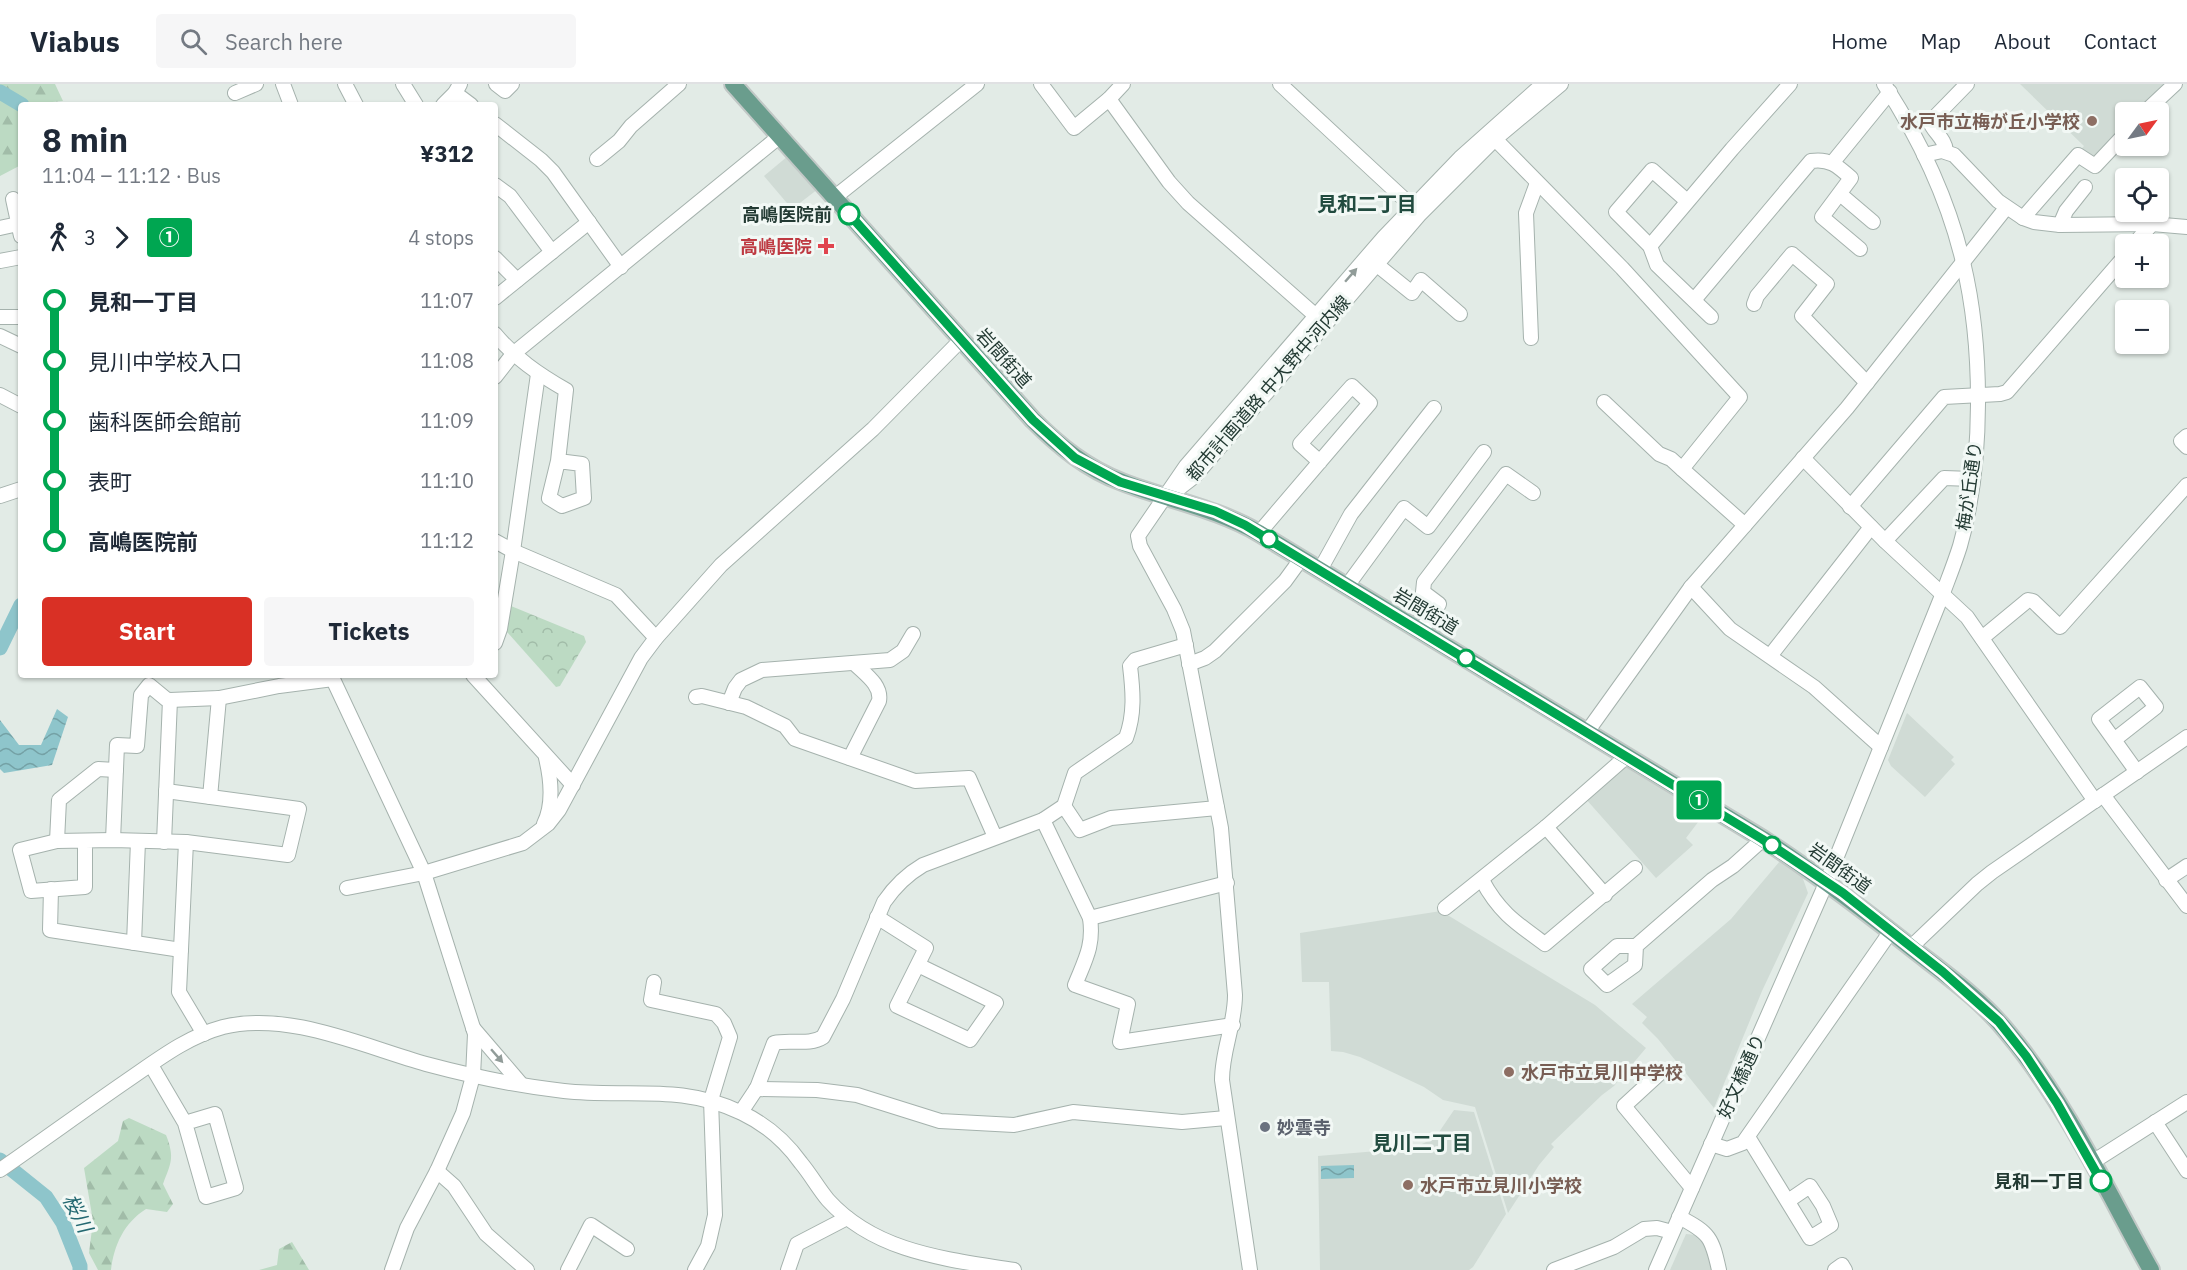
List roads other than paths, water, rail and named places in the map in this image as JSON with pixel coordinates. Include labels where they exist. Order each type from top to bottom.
[{"type":"main road","name":"岩間街道","points":[[733,84],[1046,432],[1075,458],[1120,482],[1215,511],[1259,533],[1762,839],[1827,881],[1953,981],[2009,1033],[2057,1103],[2151,1270]]},
{"type":"street","points":[[235,94],[256,84]]},
{"type":"street","points":[[283,84],[290,102]]},
{"type":"street","points":[[345,84],[355,102]]},
{"type":"street","points":[[403,84],[414,102]]},
{"type":"street","points":[[496,84],[505,91],[512,84]]},
{"type":"street","points":[[597,159],[680,84]]},
{"type":"street","points":[[835,197],[977,84]]},
{"type":"street","points":[[1041,84],[1074,128],[1109,99],[1123,84]]},
{"type":"street","points":[[1280,84],[1416,210]]},
{"type":"street","name":"都市計画道路 中大野中河内線","points":[[1166,497],[1186,466],[1316,316],[1416,210],[1460,158],[1543,84]]},
{"type":"street","name":"都市計画道路 中大野中河内線","points":[[1166,497],[1195,476],[1376,264],[1416,210],[1561,84]]},
{"type":"street","points":[[1650,246],[1790,84]]},
{"type":"street","points":[[1946,152],[1944,141],[1930,122],[1967,84]]},
{"type":"street","points":[[2156,102],[2175,84]]},
{"type":"street","points":[[1833,162],[1887,88]]},
{"type":"street","name":"梅が丘通り","points":[[1827,881],[1943,593],[1960,545],[1972,479],[1978,394],[1976,344],[1963,262],[1942,198],[1924,154],[1887,88]]},
{"type":"street","points":[[1109,99],[1169,182],[1188,203],[1316,316]]},
{"type":"street","points":[[498,126],[553,172],[621,267]]},
{"type":"street","points":[[498,373],[513,354],[780,136]]},
{"type":"street","points":[[1495,139],[1622,268],[1740,397],[1682,469]]},
{"type":"street","points":[[2023,218],[2078,155],[2095,166],[2115,145]]},
{"type":"street","points":[[1924,154],[1946,152],[1954,155],[2006,208],[2023,218],[2060,225],[2152,224],[2187,227]]},
{"type":"street","points":[[1694,300],[1811,161],[1833,162],[1851,178],[1822,218],[1860,249]]},
{"type":"street","points":[[1688,201],[1652,170],[1616,212],[1650,246],[1657,265],[1711,317]]},
{"type":"street","points":[[1531,338],[1526,213],[1537,183]]},
{"type":"street","points":[[498,187],[510,196],[552,252]]},
{"type":"street","points":[[2060,225],[2067,211],[2085,187]]},
{"type":"street","points":[[1840,194],[1874,222]]},
{"type":"street","points":[[13,200],[18,221]]},
{"type":"street","points":[[1587,732],[1691,587],[1867,383],[2006,208]]},
{"type":"street","points":[[498,296],[589,222]]},
{"type":"street","points":[[2143,234],[2152,224]]},
{"type":"street","points":[[0,228],[18,230]]},
{"type":"street","points":[[1754,304],[1757,296],[1792,254],[1827,285],[1802,316],[1867,383]]},
{"type":"street","points":[[0,261],[18,258]]},
{"type":"street","points":[[498,261],[517,280]]},
{"type":"street","points":[[1376,264],[1412,293],[1421,280],[1460,314]]},
{"type":"street","points":[[1850,507],[1944,397],[2007,392],[2115,268]]},
{"type":"street","points":[[0,317],[18,317]]},
{"type":"street","points":[[0,336],[18,345]]},
{"type":"street","points":[[498,337],[513,354],[538,374],[566,390],[558,461]]},
{"type":"street","points":[[347,888],[424,873],[523,843],[542,829],[553,818],[573,785],[641,658],[656,638],[721,565],[873,429],[962,340]]},
{"type":"street","points":[[498,635],[513,551],[538,374]]},
{"type":"street","points":[[1259,533],[1320,462],[1370,403],[1352,386],[1300,444],[1320,462]]},
{"type":"street","points":[[0,395],[18,404]]},
{"type":"street","points":[[1604,402],[1659,454],[1671,459],[1745,525]]},
{"type":"street","points":[[1320,570],[1351,514],[1434,408]]},
{"type":"street","points":[[2187,436],[2181,441],[2187,447]]},
{"type":"street","points":[[1347,586],[1404,508],[1428,526],[1484,452]]},
{"type":"street","points":[[1803,458],[1850,507],[1966,617],[2099,798],[2187,906]]},
{"type":"street","points":[[1421,631],[1439,604],[1424,592],[1424,582],[1506,474],[1533,493]]},
{"type":"street","points":[[1885,541],[1944,478],[1972,479]]},
{"type":"street","points":[[1982,638],[2028,600],[2033,601],[2060,627],[2187,485]]},
{"type":"street","points":[[0,493],[18,490]]},
{"type":"street","points":[[1166,497],[1142,529],[1138,539],[1179,618],[1217,808],[1227,883],[1235,995],[1233,1025],[1222,1060],[1222,1080],[1250,1270]]},
{"type":"street","points":[[1770,657],[1871,527]]},
{"type":"street","points":[[498,543],[616,596],[656,638]]},
{"type":"street","points":[[1189,664],[1215,651],[1285,581],[1301,559]]},
{"type":"street","points":[[1691,587],[1730,628],[1814,687],[1881,747]]},
{"type":"street","points":[[729,703],[741,680],[762,670],[890,660],[903,651],[913,634]]},
{"type":"street","points":[[741,1112],[756,1089],[774,1043],[817,1041],[823,1037],[843,999],[885,900],[905,876],[923,865],[1043,820],[1064,806],[1075,773],[1126,738],[1131,721],[1133,695],[1130,666],[1135,660],[1186,645]]},
{"type":"street","points":[[850,758],[879,701],[880,694],[876,685],[854,663]]},
{"type":"street","points":[[113,840],[117,745],[137,746],[141,695],[149,685],[170,700],[219,698],[326,678]]},
{"type":"street","points":[[332,678],[424,873],[473,1028],[473,1076],[460,1121],[407,1228],[392,1270]]},
{"type":"street","points":[[479,678],[573,785]]},
{"type":"street","points":[[696,697],[702,696],[746,707],[785,726],[795,739],[915,781],[969,778],[995,837]]},
{"type":"street","points":[[210,797],[219,698]]},
{"type":"street","points":[[164,842],[170,700]]},
{"type":"street","points":[[2114,740],[2137,772]]},
{"type":"street","points":[[1911,947],[1977,884],[2137,772],[2185,743]]},
{"type":"street","points":[[542,829],[548,813],[551,789],[546,756]]},
{"type":"street","points":[[1445,908],[1546,827],[1627,756]]},
{"type":"street","points":[[57,842],[59,800],[98,769],[116,770]]},
{"type":"street","points":[[85,841],[85,887],[31,891],[20,850],[57,842],[85,841],[113,840],[186,842],[288,855],[298,809],[166,791]]},
{"type":"street","points":[[1064,806],[1080,830],[1111,818],[1217,808]]},
{"type":"street","points":[[1043,820],[1090,918],[1091,947],[1075,985],[1128,1004],[1120,1042],[1233,1025]]},
{"type":"street","points":[[1546,827],[1605,895]]},
{"type":"street","points":[[1636,946],[1712,880],[1733,866],[1762,839]]},
{"type":"street","points":[[134,943],[138,841]]},
{"type":"street","points":[[186,842],[179,992],[204,1034]]},
{"type":"street","points":[[2166,880],[2187,866]]},
{"type":"street","points":[[1482,880],[1492,900],[1508,918],[1545,944],[1635,868]]},
{"type":"street","name":"好文橋通り","points":[[1656,1270],[1827,881]]},
{"type":"street","points":[[1090,918],[1227,883]]},
{"type":"street","points":[[51,889],[50,930],[182,950]]},
{"type":"street","points":[[877,916],[926,948],[897,1006],[969,1040],[996,1003],[918,965]]},
{"type":"street","points":[[1711,1144],[1727,1149],[1743,1143],[1891,932]]},
{"type":"street","points":[[654,982],[651,1000],[709,1012],[720,1018],[728,1030],[730,1043],[711,1100],[715,1215],[708,1246],[695,1270]]},
{"type":"street","points":[[0,1170],[184,1043],[220,1028],[250,1023],[287,1024],[473,1076],[567,1091],[678,1093],[711,1100],[741,1112],[769,1130],[802,1163],[826,1197],[847,1218],[880,1239],[933,1257],[1014,1270]]},
{"type":"street","points":[[473,1028],[521,1084]]},
{"type":"street","points":[[151,1065],[184,1123],[206,1197],[236,1188],[215,1114],[184,1123]]},
{"type":"street","points":[[1661,1072],[1624,1106],[1692,1188]]},
{"type":"street","points":[[756,1089],[817,1090],[857,1095],[940,1121],[1014,1125],[1073,1112],[1182,1122],[1226,1118]]},
{"type":"street","points":[[2091,1163],[2187,1102]]},
{"type":"street","points":[[2155,1122],[2187,1171]]},
{"type":"street","points":[[1748,1137],[1788,1201]]},
{"type":"street","points":[[437,1171],[454,1186],[486,1234],[527,1270]]},
{"type":"street","points":[[1679,1217],[1706,1234],[1713,1242],[1719,1270]]},
{"type":"street","points":[[788,1270],[797,1244],[847,1218]]},
{"type":"street","points":[[568,1270],[591,1225],[627,1249]]},
{"type":"street","points":[[1554,1270],[1614,1247],[1644,1229],[1657,1227],[1672,1233]]},
{"type":"street","points":[[1834,1270],[1842,1265],[1845,1270]]},
{"type":"water","points":[[57,709],[68,717],[52,765],[4,773],[0,769],[0,720],[19,745],[41,745]]},
{"type":"water","points":[[1354,1165],[1354,1178],[1321,1179],[1321,1166]]},
{"type":"waterway","name":"桜川","points":[[0,92],[18,103]]},
{"type":"waterway","name":"桜川","points":[[0,648],[18,611]]},
{"type":"waterway","name":"桜川","points":[[0,1160],[46,1197],[63,1223],[80,1270]]},
{"type":"place","name":"水戸市立梅が丘小学校","points":[[2092,121]]},
{"type":"place","name":"高嶋医院前","points":[[849,214]]},
{"type":"place","name":"高嶋医院","points":[[826,246]]},
{"type":"place","name":"水戸市立見川中学校","points":[[1509,1072]]},
{"type":"place","name":"妙雲寺","points":[[1265,1127]]},
{"type":"place","name":"見和一丁目","points":[[2101,1181]]},
{"type":"place","name":"水戸市立見川小学校","points":[[1408,1185]]},
{"type":"district","name":"見和二丁目","points":[[1367,203]]},
{"type":"district","name":"見川二丁目","points":[[1422,1142]]}]
